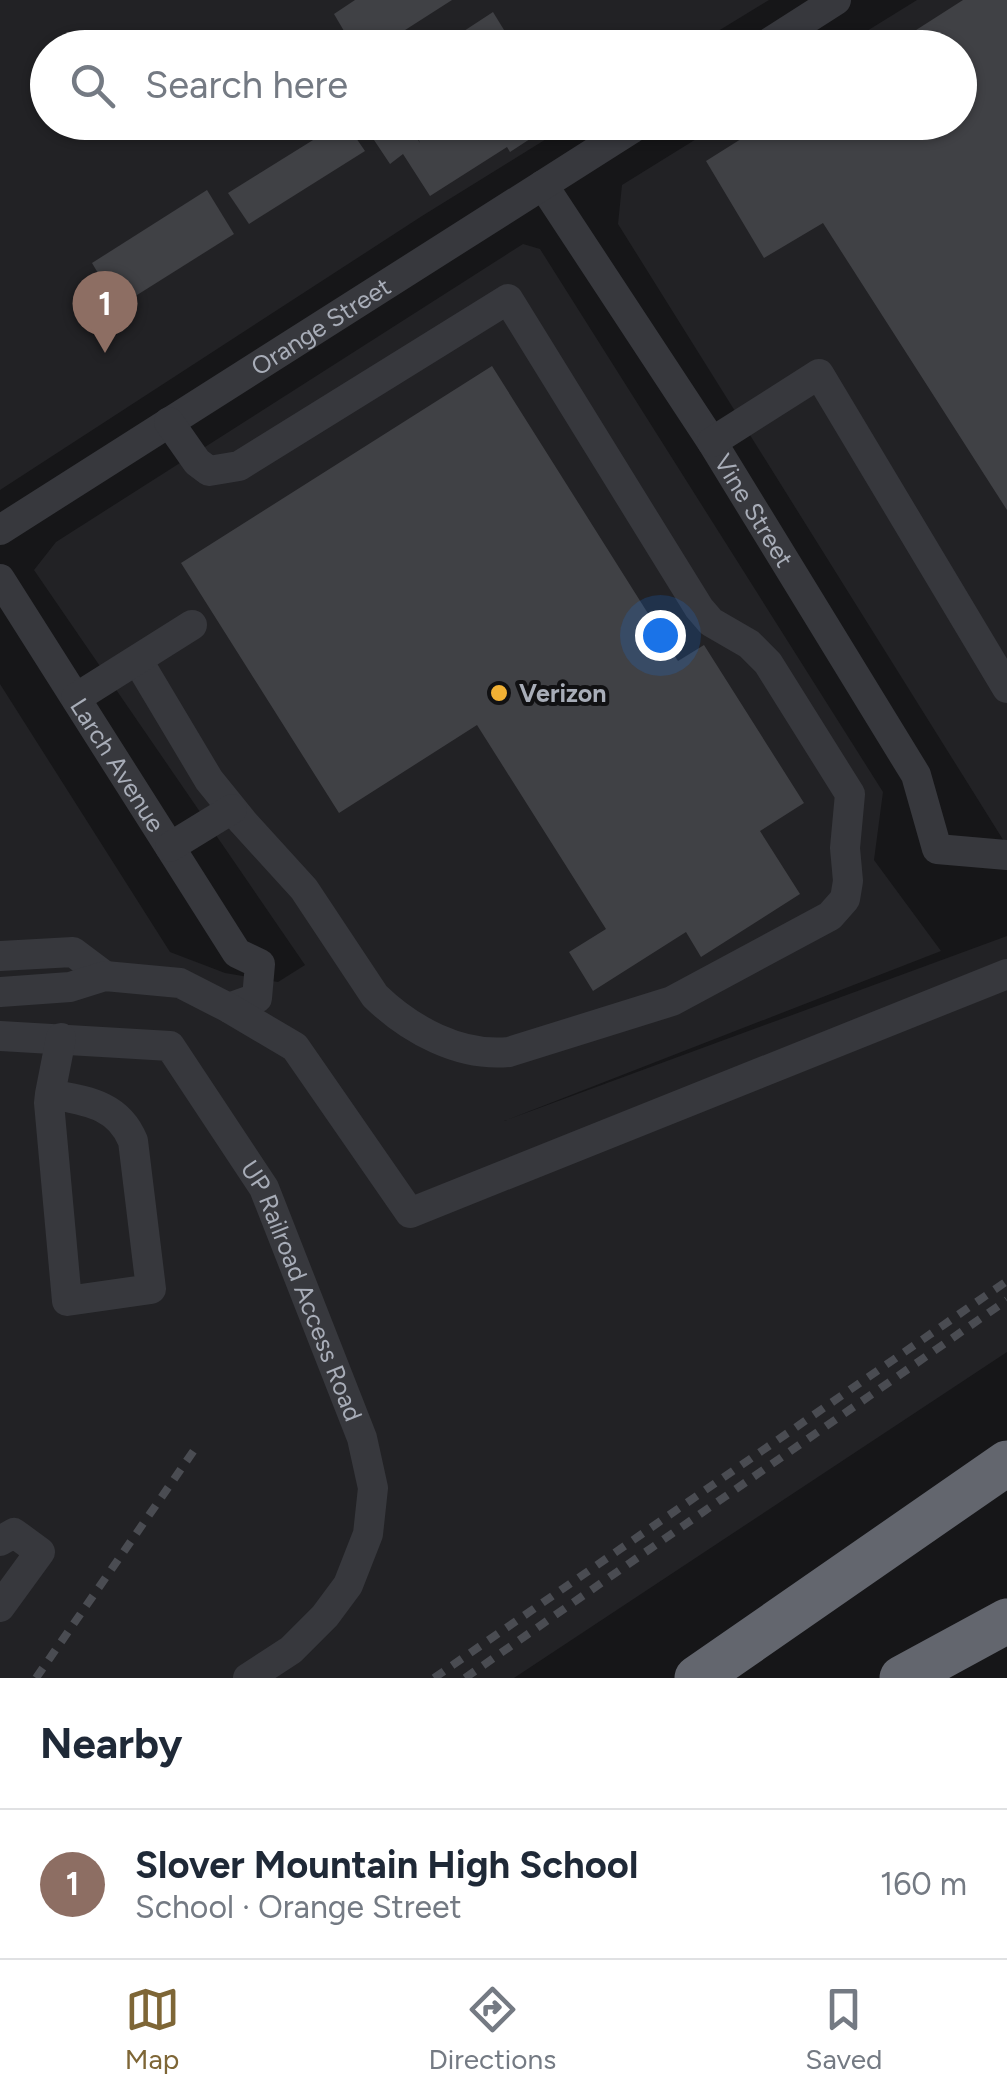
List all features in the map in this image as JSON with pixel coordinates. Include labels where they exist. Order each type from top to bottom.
[{"type":"highway","points":[[697,1678],[1007,1463]]},
{"type":"highway","points":[[902,1678],[1007,1621]]},
{"type":"street","points":[[789,30],[836,0]]},
{"type":"street","name":"Orange Street","points":[[0,530],[614,140]]},
{"type":"street","name":"Vine Street","points":[[543,185],[712,442],[916,775],[937,849],[1007,856]]},
{"type":"street","points":[[138,661],[210,780],[304,888],[361,976],[388,1009],[460,1050],[484,1055],[510,1052],[672,1001],[830,916],[845,899],[850,794],[768,663],[749,644],[711,622],[700,608],[508,299],[239,466],[209,470],[197,462],[169,422]]},
{"type":"street","points":[[712,442],[819,374],[1007,688]]},
{"type":"street","name":"Larch Avenue","points":[[0,578],[237,953],[260,964],[257,998],[229,1008]]},
{"type":"street","points":[[76,698],[192,625]]},
{"type":"street","points":[[170,847],[232,809]]},
{"type":"street","points":[[0,956],[73,952],[105,976]]},
{"type":"street","points":[[0,992],[70,988],[105,976],[180,983],[229,1008],[295,1047],[410,1213],[1007,974]]},
{"type":"street","name":"UP Railroad Access Road","points":[[0,1036],[170,1046],[264,1188],[362,1438],[373,1488],[361,1559],[325,1616],[292,1650],[248,1678]]},
{"type":"street","points":[[50,1094],[97,1103],[120,1118],[128,1130],[133,1141],[152,1289],[67,1301],[50,1094],[61,1038]]},
{"type":"street","points":[[0,1541],[14,1533],[40,1552],[0,1607]]},
{"type":"shaded area","points":[[0,0],[769,0],[720,30],[30,30],[30,140],[545,140],[0,490]]},
{"type":"shaded area","points":[[917,0],[1007,0],[1007,846],[618,224],[622,185],[695,140],[977,140],[977,30],[868,30]]},
{"type":"shaded area","points":[[523,244],[540,249],[883,792],[874,860],[941,951],[504,1121],[1007,936],[1007,1352],[514,1678],[0,1678],[0,684],[170,952],[225,973],[278,982],[305,965],[34,570],[56,542]]},
{"type":"building","points":[[355,0],[452,0],[405,30],[343,30],[334,14]]},
{"type":"building","points":[[963,0],[1007,0],[1007,510],[823,223],[764,258],[706,161],[739,140],[977,140],[977,30],[916,30]]},
{"type":"building","points":[[493,12],[504,30],[466,30]]},
{"type":"building","points":[[313,140],[357,140],[365,151],[249,224],[228,193]]},
{"type":"building","points":[[374,140],[528,140],[510,152],[507,147],[430,196],[403,154],[390,164]]},
{"type":"building","points":[[207,190],[234,234],[118,307],[92,263]]},
{"type":"building","name":"Verizon","points":[[492,366],[678,661],[704,645],[804,803],[760,831],[800,894],[701,957],[686,932],[593,991],[569,952],[606,929],[477,725],[339,813],[181,563]]},
{"type":"railway","points":[[434,1678],[1007,1281]]},
{"type":"railway","points":[[465,1678],[1007,1300]]},
{"type":"railway","points":[[36,1678],[197,1446]]},
{"type":"place","name":"Slover Mountain High School","points":[[105,353]]},
{"type":"place","name":"Verizon","points":[[499,693]]}]
